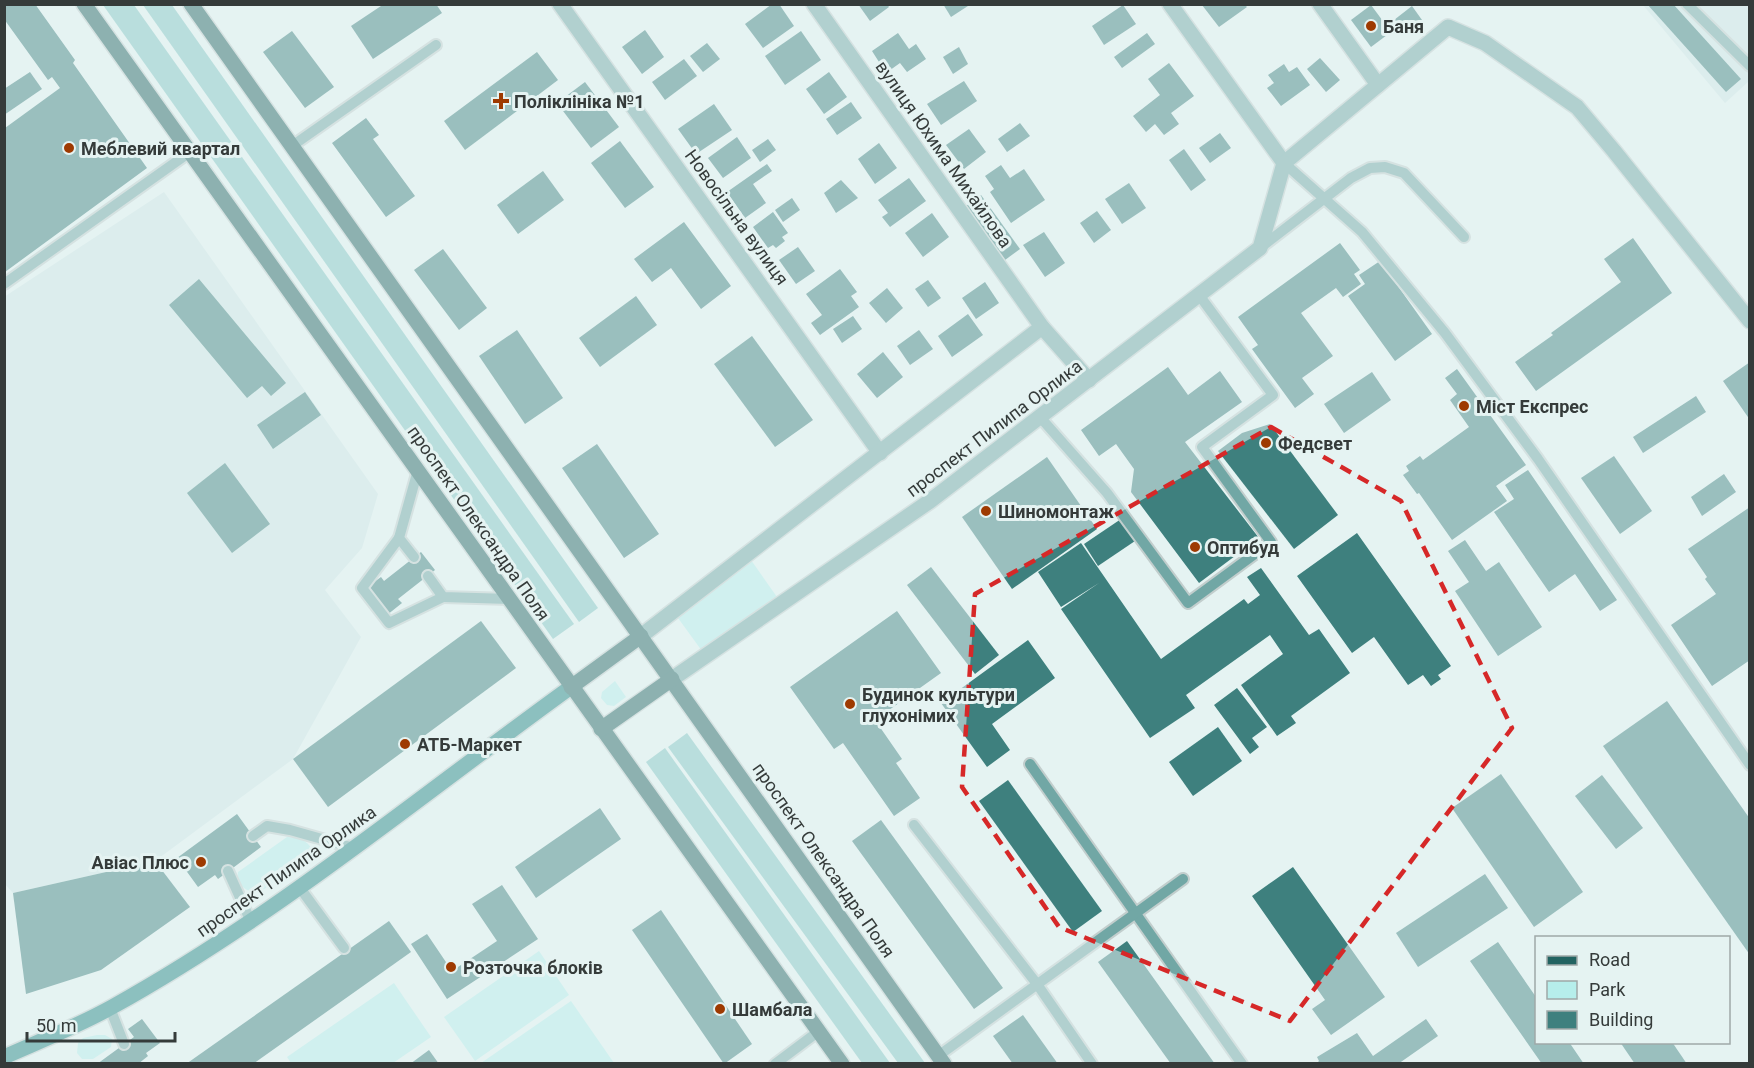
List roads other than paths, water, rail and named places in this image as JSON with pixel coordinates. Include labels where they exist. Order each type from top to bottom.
[{"type":"main road","name":"проспект Олександра Поля","points":[[84,4],[842,1064]]},
{"type":"main road","name":"проспект Олександра Поля","points":[[191,4],[941,1060]]},
{"type":"main road","points":[[572,687],[641,636]]},
{"type":"main road","points":[[601,729],[672,679]]},
{"type":"main road","name":"проспект Пилипа Орлика","points":[[4,1057],[110,1008],[251,922],[572,687]]},
{"type":"street","name":"Новосільна вулиця","points":[[560,4],[880,453]]},
{"type":"street","name":"вулиця Юхима Михайлова","points":[[814,4],[1042,327],[1089,380]]},
{"type":"street","points":[[1170,4],[1284,163]]},
{"type":"street","points":[[1320,4],[1378,85]]},
{"type":"street","points":[[1260,248],[1284,163],[1448,27],[1485,43],[1577,107],[1614,150],[1749,321]]},
{"type":"street","name":"проспект Пилипа Орлика","points":[[672,679],[930,501],[1260,248]]},
{"type":"street","points":[[641,636],[1042,327]]},
{"type":"lane","points":[[1687,4],[1749,66]]},
{"type":"lane","points":[[291,146],[436,45]]},
{"type":"lane","points":[[4,284],[190,152]]},
{"type":"lane","points":[[1284,163],[1362,232],[1445,333],[1544,468],[1749,765]]},
{"type":"lane","points":[[1260,248],[1351,178],[1370,168],[1385,167],[1404,173],[1464,237]]},
{"type":"lane","points":[[1040,417],[1107,493],[1188,603],[1271,542],[1202,447],[1273,395],[1199,295]]},
{"type":"lane","points":[[418,470],[399,538],[362,588],[389,623],[443,597],[510,599]]},
{"type":"lane","points":[[399,538],[414,557]]},
{"type":"lane","points":[[428,576],[443,597]]},
{"type":"lane","points":[[1030,764],[1242,1064]]},
{"type":"lane","points":[[914,825],[1037,984],[1092,1064]]},
{"type":"lane","points":[[253,836],[267,826],[354,848]]},
{"type":"lane","points":[[228,872],[251,922]]},
{"type":"lane","points":[[941,1060],[1037,984],[1183,879]]},
{"type":"lane","points":[[300,888],[344,948]]},
{"type":"lane","points":[[110,1008],[124,1044]]},
{"type":"lane","points":[[775,1064],[819,1031]]},
{"type":"place","name":"Баня","points":[[1371,26]]},
{"type":"place","name":"Поліклініка №1","points":[[501,101]]},
{"type":"place","name":"Меблевий квартал","points":[[69,148]]},
{"type":"place","name":"Міст Експрес","points":[[1464,406]]},
{"type":"place","name":"Федсвет","points":[[1266,443]]},
{"type":"place","name":"Шиномонтаж","points":[[986,511]]},
{"type":"place","name":"Оптибуд","points":[[1195,547]]},
{"type":"place","name":"Будинок культури глухонімих","points":[[850,704]]},
{"type":"place","name":"АТБ-Маркет","points":[[405,744]]},
{"type":"place","name":"Авіас Плюс","points":[[201,862]]},
{"type":"place","name":"Розточка блоків","points":[[451,967]]},
{"type":"place","name":"Шамбала","points":[[720,1009]]}]
